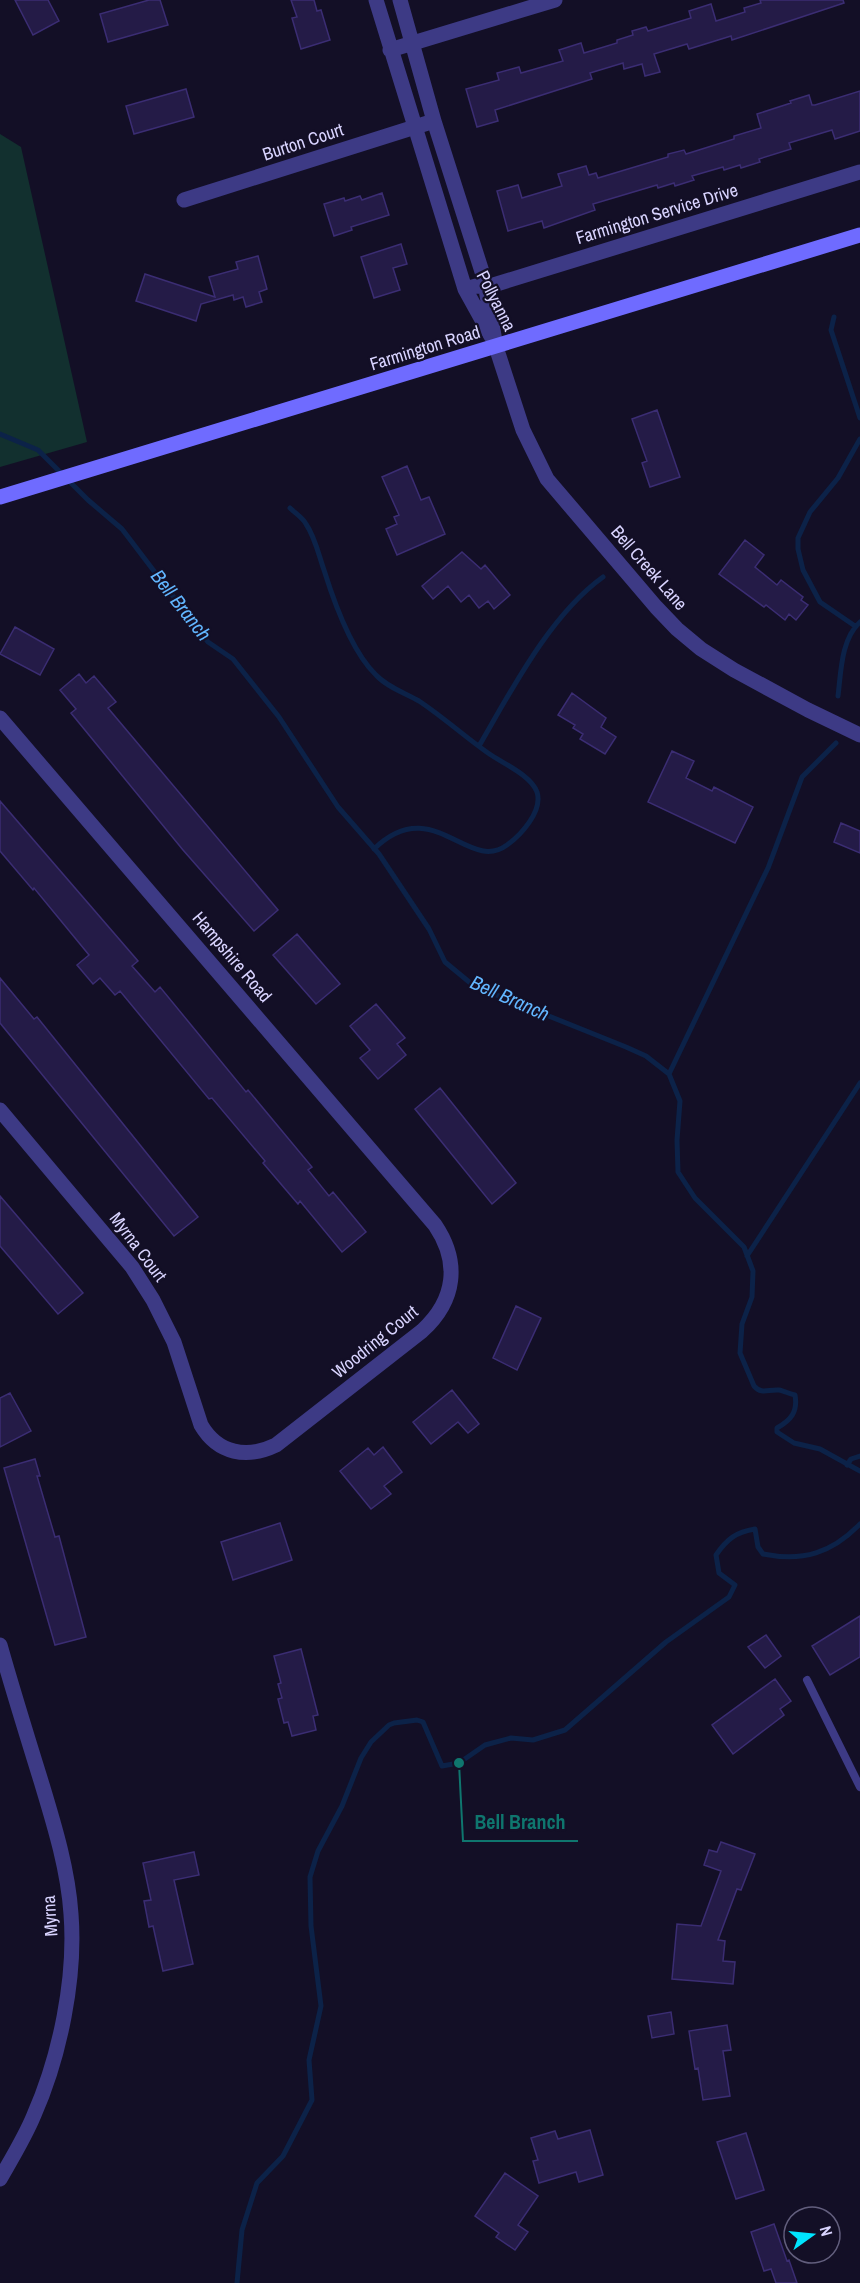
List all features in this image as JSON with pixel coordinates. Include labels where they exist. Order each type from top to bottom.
[{"type":"main road","name":"Farmington Road","points":[[0,497],[860,235]]},
{"type":"street","name":"Pollyanna","points":[[376,0],[465,289],[496,347]]},
{"type":"street","name":"Pollyanna","points":[[399,0],[487,287],[496,347]]},
{"type":"street","points":[[390,50],[555,0]]},
{"type":"street","name":"Burton Court","points":[[184,200],[435,121]]},
{"type":"street","name":"Farmington Service Drive","points":[[465,289],[476,286],[487,287],[860,172]]},
{"type":"street","name":"Bell Creek Lane","points":[[496,347],[523,430],[547,479],[656,607],[677,629],[717,660],[808,710],[860,735]]},
{"type":"street","name":"Hampshire Road","points":[[0,718],[39,760],[396,1179]]},
{"type":"street","name":"Myrna Court","points":[[0,1110],[132,1267],[153,1300],[174,1342],[201,1425],[213,1441],[233,1451]]},
{"type":"street","name":"Woodring Court","points":[[233,1451],[254,1453],[276,1445],[422,1331],[440,1312],[450,1290],[452,1278],[449,1254],[435,1225],[396,1179]]},
{"type":"street","name":"Myrna","points":[[0,1645],[4,1673],[54,1824],[66,1872],[71,1914],[71,1956],[61,2027],[48,2078],[34,2115],[0,2179]]},
{"type":"lane","points":[[807,1680],[860,1787]]},
{"type":"green space","points":[[0,134],[21,147],[87,442],[0,467]]},
{"type":"building","points":[[15,0],[48,0],[59,21],[33,35]]},
{"type":"building","points":[[149,0],[160,0],[168,25],[108,42],[100,14]]},
{"type":"building","points":[[291,0],[314,0],[317,11],[321,10],[330,40],[301,49],[292,18],[297,17]]},
{"type":"building","points":[[760,0],[843,0],[844,3],[732,40],[731,36],[689,49],[687,44],[654,54],[660,72],[645,76],[642,64],[624,69],[623,63],[590,73],[592,79],[495,110],[498,121],[477,127],[466,89],[499,80],[497,73],[519,67],[521,73],[563,61],[559,50],[581,43],[584,53],[617,43],[617,40],[633,35],[632,31],[646,27],[648,31],[691,18],[689,11],[711,4],[716,21],[745,12],[744,8],[761,3]]},
{"type":"building","points":[[186,89],[194,117],[134,134],[126,106]]},
{"type":"building","points":[[860,91],[860,131],[835,139],[832,130],[789,143],[791,149],[759,159],[760,162],[741,168],[740,165],[724,170],[723,167],[692,176],[694,180],[675,186],[674,183],[658,188],[657,185],[593,204],[595,210],[544,228],[542,221],[508,231],[497,191],[518,185],[522,198],[562,186],[558,174],[586,166],[589,175],[596,173],[598,178],[668,157],[668,154],[684,150],[686,154],[761,128],[757,114],[791,103],[790,101],[809,95],[812,105],[815,105]]},
{"type":"building","points":[[382,193],[389,215],[351,227],[352,230],[334,236],[324,204],[360,196],[362,200]]},
{"type":"building","points":[[401,244],[407,264],[393,268],[400,290],[374,298],[361,257]]},
{"type":"building","points":[[258,256],[267,289],[259,292],[262,302],[246,307],[243,297],[234,300],[233,295],[201,304],[196,321],[136,301],[145,274],[215,297],[209,277],[238,269],[236,262]]},
{"type":"building","points":[[657,410],[680,477],[650,487],[642,463],[647,461],[632,419]]},
{"type":"building","points":[[407,466],[421,500],[429,497],[445,534],[397,555],[386,529],[397,524],[394,517],[399,515],[382,477]]},
{"type":"building","points":[[745,540],[764,555],[755,567],[777,585],[781,580],[803,597],[801,600],[808,605],[796,620],[789,614],[785,620],[719,574]]},
{"type":"building","points":[[462,552],[481,569],[485,565],[510,595],[494,609],[488,601],[479,608],[469,595],[461,602],[448,586],[433,599],[422,586]]},
{"type":"building","points":[[15,627],[54,649],[40,675],[0,654]]},
{"type":"building","points":[[79,674],[86,683],[94,676],[116,702],[108,708],[278,910],[254,931],[183,850],[71,713],[76,709],[60,690]]},
{"type":"building","points":[[572,693],[606,718],[601,727],[616,737],[605,754],[580,739],[583,734],[573,728],[575,725],[558,715]]},
{"type":"building","points":[[672,751],[694,761],[686,778],[712,791],[714,787],[753,807],[735,843],[648,802]]},
{"type":"building","points":[[0,801],[138,961],[132,966],[155,992],[160,987],[246,1092],[248,1090],[312,1167],[308,1170],[329,1196],[333,1192],[366,1232],[342,1252],[300,1201],[298,1204],[263,1163],[265,1161],[212,1098],[209,1099],[120,991],[115,995],[100,978],[93,984],[77,965],[89,955],[0,851]]},
{"type":"building","points":[[841,823],[860,831],[860,853],[834,842]]},
{"type":"building","points":[[297,934],[340,984],[316,1004],[273,955]]},
{"type":"building","points":[[0,978],[34,1019],[37,1017],[198,1217],[174,1236],[0,1023]]},
{"type":"building","points":[[376,1004],[405,1038],[397,1044],[406,1055],[378,1079],[360,1058],[370,1050],[350,1026]]},
{"type":"building","points":[[440,1088],[516,1183],[492,1204],[415,1109]]},
{"type":"building","points":[[0,1196],[83,1293],[58,1314],[0,1246]]},
{"type":"building","points":[[516,1306],[541,1318],[517,1370],[493,1358]]},
{"type":"building","points":[[452,1390],[479,1424],[468,1433],[458,1422],[431,1444],[413,1422]]},
{"type":"building","points":[[10,1393],[31,1431],[0,1447],[0,1398]]},
{"type":"building","points":[[383,1447],[402,1472],[384,1486],[391,1494],[371,1509],[340,1471],[368,1448],[374,1455]]},
{"type":"building","points":[[35,1459],[40,1476],[37,1476],[55,1537],[59,1536],[86,1637],[55,1645],[4,1468]]},
{"type":"building","points":[[280,1523],[292,1560],[233,1580],[221,1542]]},
{"type":"building","points":[[860,1616],[860,1657],[830,1675],[812,1646]]},
{"type":"building","points":[[766,1635],[781,1656],[765,1668],[748,1647]]},
{"type":"building","points":[[301,1649],[318,1715],[313,1716],[316,1730],[292,1736],[288,1722],[284,1723],[278,1699],[282,1698],[278,1684],[281,1683],[274,1656]]},
{"type":"building","points":[[775,1679],[791,1701],[780,1709],[784,1715],[733,1754],[712,1725]]},
{"type":"building","points":[[721,1842],[755,1854],[741,1890],[737,1889],[718,1940],[725,1941],[723,1961],[735,1962],[733,1984],[672,1979],[677,1924],[701,1926],[721,1871],[704,1865],[709,1850],[717,1852]]},
{"type":"building","points":[[194,1852],[199,1875],[174,1880],[193,1964],[163,1971],[153,1926],[149,1927],[144,1901],[151,1900],[143,1863]]},
{"type":"building","points":[[671,2012],[674,2034],[652,2038],[648,2016]]},
{"type":"building","points":[[727,2025],[731,2050],[723,2051],[730,2096],[703,2100],[689,2031]]},
{"type":"building","points":[[590,2130],[603,2175],[579,2182],[576,2172],[539,2183],[533,2161],[538,2160],[531,2138],[555,2131],[558,2139]]},
{"type":"building","points":[[746,2133],[764,2190],[736,2199],[717,2142]]},
{"type":"building","points":[[505,2173],[538,2196],[518,2225],[528,2232],[515,2250],[496,2237],[499,2233],[475,2216]]},
{"type":"building","points":[[774,2224],[782,2247],[782,2265],[791,2265],[797,2283],[776,2283],[771,2269],[764,2271],[751,2232]]},
{"type":"waterway","points":[[834,317],[831,330],[860,418]]},
{"type":"waterway","name":"Bell Branch","points":[[0,434],[38,450],[88,500],[122,529],[208,642],[233,659],[279,717],[338,807],[379,854],[429,929],[445,962],[474,986],[646,1056],[669,1074],[680,1101],[677,1140],[678,1172],[695,1198],[744,1247],[753,1271],[752,1297],[742,1324],[740,1353],[754,1386],[763,1391],[779,1390],[795,1395],[794,1411],[786,1422],[777,1428],[777,1432],[794,1443],[820,1449],[860,1471]]},
{"type":"waterway","points":[[855,626],[820,602],[803,570],[798,538],[810,512],[838,478],[860,439]]},
{"type":"waterway","points":[[290,508],[303,520],[312,535],[339,611],[352,640],[367,665],[385,683],[419,701],[488,753],[523,775],[537,792],[537,807],[530,822],[513,841],[493,851],[478,850],[432,830],[414,828],[395,834],[374,849]]},
{"type":"waterway","points":[[479,746],[518,678],[549,633],[584,593],[603,577]]},
{"type":"waterway","points":[[838,696],[845,647],[860,622]]},
{"type":"waterway","points":[[669,1074],[768,868],[802,777],[836,743]]},
{"type":"waterway","points":[[747,1256],[860,1083]]},
{"type":"waterway","points":[[847,1465],[851,1459],[860,1456]]},
{"type":"waterway","name":"Bell Branch","points":[[237,2283],[242,2230],[257,2183],[283,2156],[312,2100],[309,2060],[321,2006],[311,1926],[310,1877],[318,1851],[342,1806],[361,1758],[371,1742],[394,1723],[417,1720],[423,1722],[442,1766],[459,1763],[485,1745],[511,1738],[533,1740],[565,1730],[666,1642],[729,1597],[735,1585],[719,1573],[716,1555],[732,1537],[755,1529],[758,1547],[763,1554],[804,1556],[839,1542],[860,1524]]},
{"type":"place","name":"Bell Branch","points":[[459,1763]]}]
